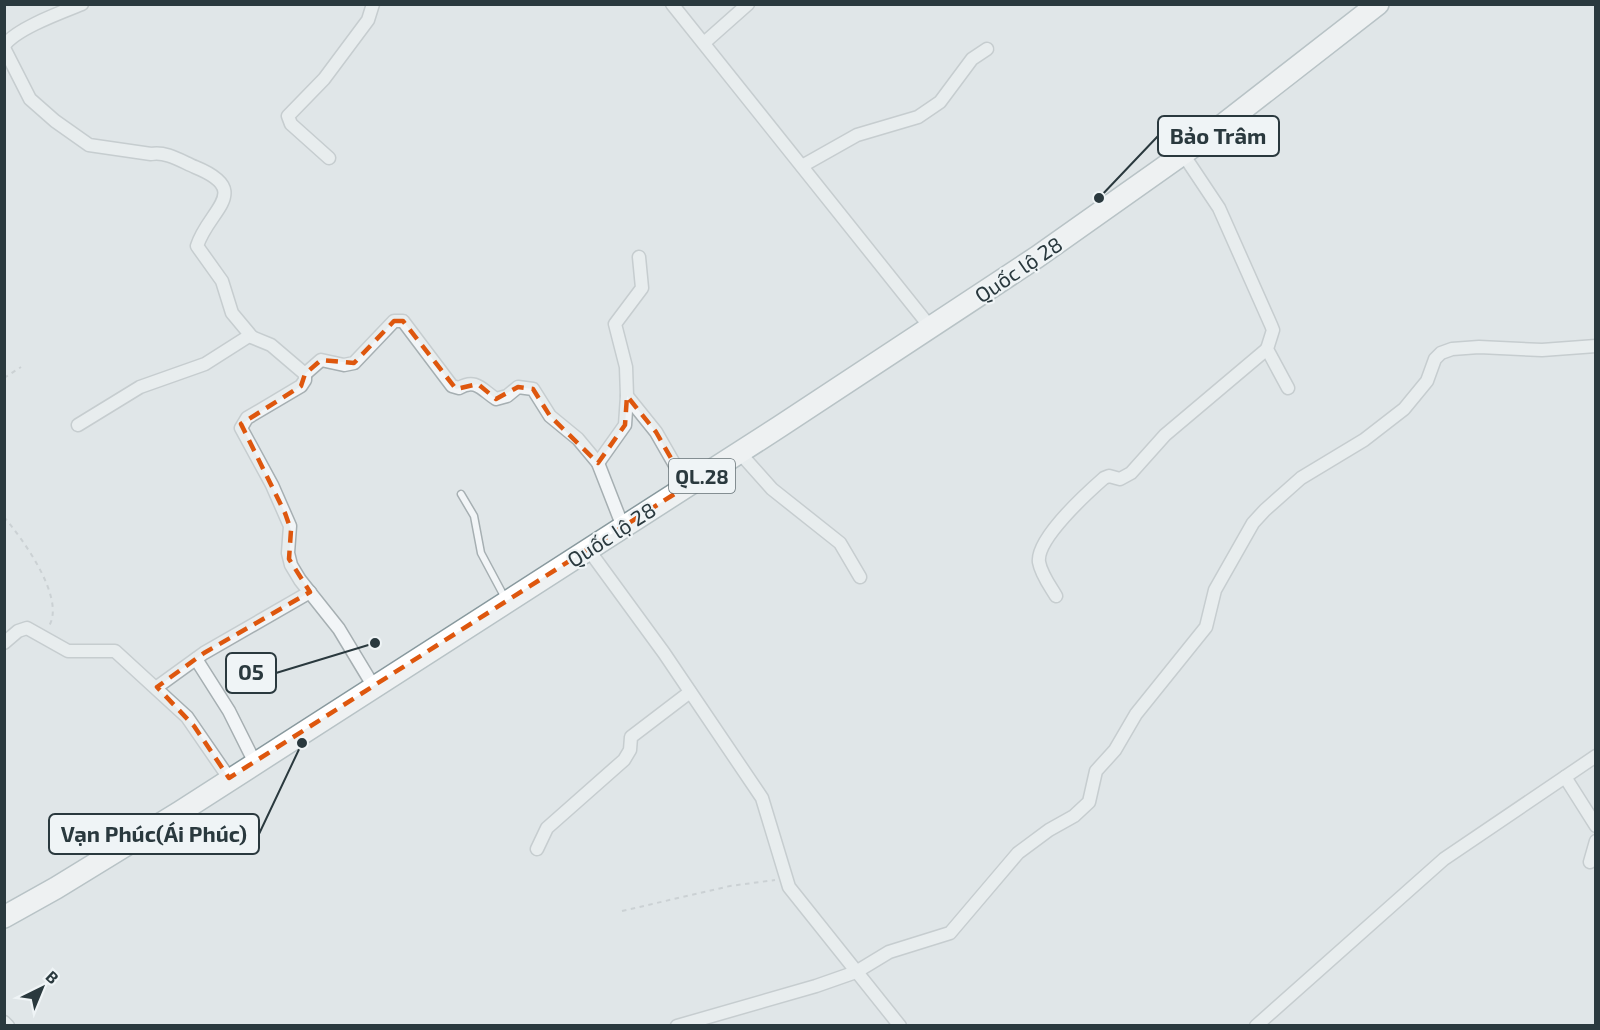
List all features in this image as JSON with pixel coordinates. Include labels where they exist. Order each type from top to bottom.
[{"type":"highway","name":"Quốc lộ 28","points":[[4,916],[121,849],[932,328],[1184,154],[1378,4]]},
{"type":"street","points":[[82,4],[36,25],[8,41],[4,47],[30,99],[89,145],[151,154],[160,152],[202,169],[224,183],[226,190],[223,202],[200,237],[197,246],[222,281],[232,313],[252,337],[271,345],[305,374]]},
{"type":"street","points":[[329,158],[291,124],[288,116],[324,79],[368,20],[374,4]]},
{"type":"street","points":[[672,4],[932,328]]},
{"type":"street","points":[[704,43],[748,4]]},
{"type":"street","points":[[802,165],[857,135],[918,117],[940,102],[972,58],[987,49]]},
{"type":"street","points":[[1056,596],[1039,566],[1043,544],[1055,529],[1104,478],[1109,476],[1120,479],[1131,473],[1165,435],[1267,349],[1273,330],[1220,208],[1184,154]]},
{"type":"street","points":[[598,463],[625,425],[626,367],[615,324],[642,288],[639,257]]},
{"type":"street","points":[[374,687],[339,629],[310,592],[289,559],[291,530],[285,513],[241,428],[247,418],[301,387],[305,374],[321,360],[344,365],[354,363],[394,321],[403,321],[452,386],[459,388],[468,383],[478,384],[496,399],[507,396],[518,387],[533,389],[549,416],[578,439],[598,463],[623,527]]},
{"type":"street","points":[[78,425],[140,387],[205,364],[252,337]]},
{"type":"street","points":[[677,1026],[816,986],[856,972],[889,952],[950,933],[1018,853],[1048,830],[1083,809],[1092,796],[1096,771],[1115,750],[1136,714],[1206,627],[1215,590],[1259,517],[1301,478],[1370,435],[1404,409],[1427,381],[1435,359],[1441,353],[1452,349],[1479,347],[1542,350],[1596,346]]},
{"type":"street","points":[[1267,349],[1288,388]]},
{"type":"street","points":[[627,396],[656,432],[687,486]]},
{"type":"street","points":[[739,452],[772,489],[840,543],[860,577]]},
{"type":"street","points":[[588,549],[762,798],[789,887],[900,1026]]},
{"type":"street","points":[[157,687],[196,658],[310,592]]},
{"type":"street","points":[[4,643],[22,628],[27,628],[68,651],[115,651],[157,687],[194,726],[229,778]]},
{"type":"street","points":[[196,658],[229,711],[255,763]]},
{"type":"street","points":[[537,849],[547,828],[624,760],[630,750],[631,737],[690,692]]},
{"type":"street","points":[[1256,1026],[1444,859],[1596,756]]},
{"type":"street","points":[[1565,777],[1596,826]]},
{"type":"street","points":[[1590,862],[1596,841]]},
{"type":"street","points":[[4,1022],[8,1026]]},
{"type":"lane","points":[[461,494],[474,516],[481,553],[506,601]]},
{"type":"path","points":[[4,378],[21,367]]},
{"type":"path","points":[[4,517],[24,539],[43,575],[52,611],[51,622],[42,636]]},
{"type":"path","points":[[622,911],[730,886],[786,878]]},
{"type":"highlighted area","points":[[394,321],[403,321],[456,389],[478,384],[496,399],[518,387],[533,389],[550,416],[598,463],[625,425],[627,396],[656,432],[687,486],[229,778],[194,726],[157,687],[204,653],[310,592],[289,559],[291,530],[285,513],[241,424],[301,386],[305,374],[321,360],[354,363]]},
{"type":"place","name":"Bảo Trâm","points":[[1099,198]]},
{"type":"place","name":"05","points":[[375,643]]},
{"type":"place","name":"Vạn Phúc(Ái Phúc)","points":[[302,743]]}]
